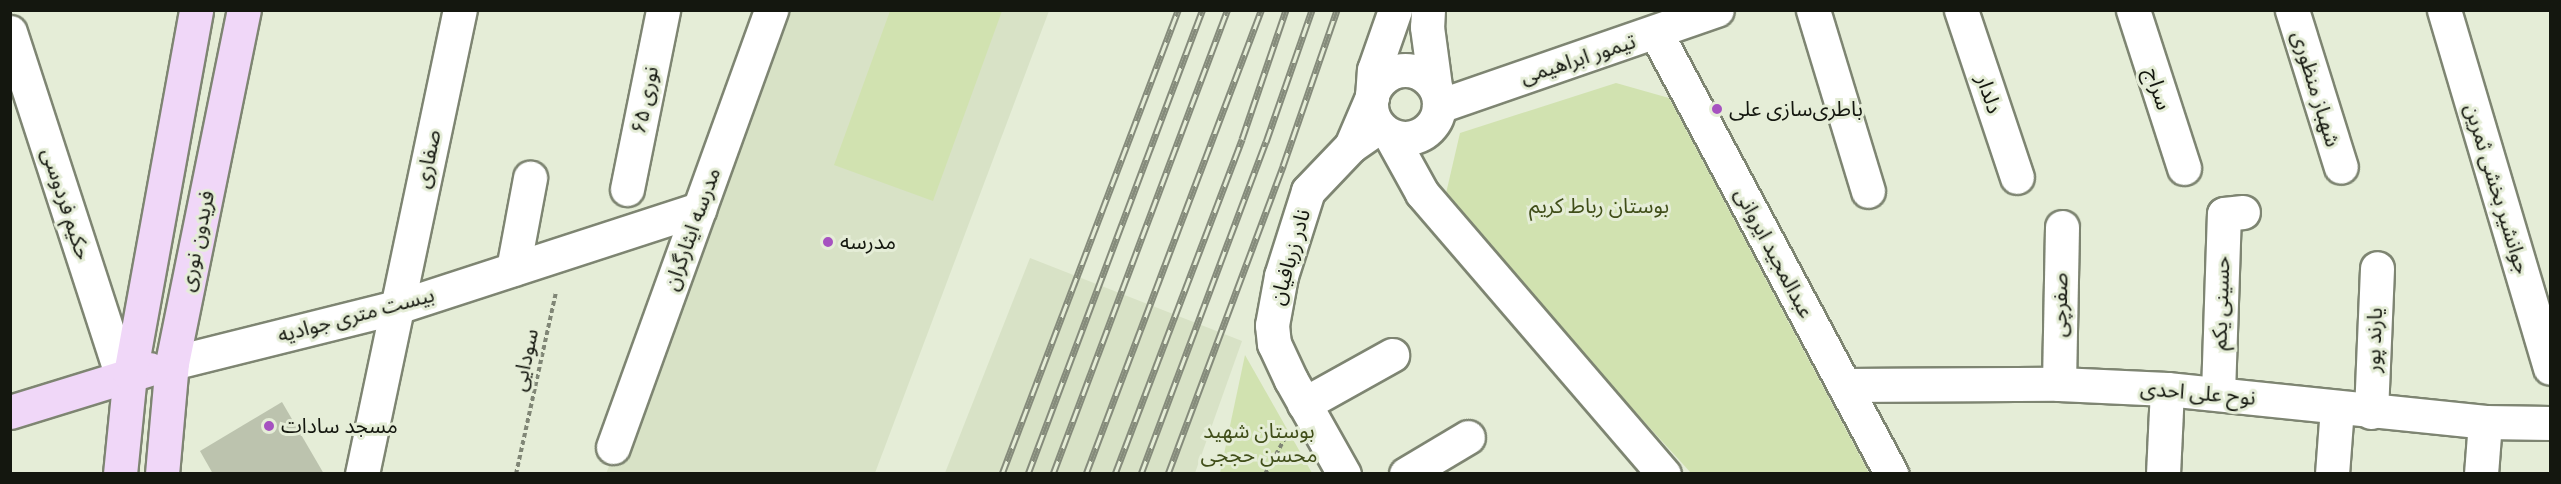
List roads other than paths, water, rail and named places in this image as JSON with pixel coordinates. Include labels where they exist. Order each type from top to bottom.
[{"type":"main road","name":"فریدون نوری","points":[[120,474],[126,376],[196,10]]},
{"type":"main road","name":"فریدون نوری","points":[[162,474],[172,363],[244,10]]},
{"type":"main road","name":"بیست متری جوادیه","points":[[10,412],[172,363]]},
{"type":"street","name":"صفاری","points":[[362,474],[460,10]]},
{"type":"street","name":"نوری ۶۵","points":[[627,189],[663,10]]},
{"type":"street","name":"مدرسه ایثارگران","points":[[613,447],[771,10]]},
{"type":"street","points":[[1381,119],[1374,70],[1395,10]]},
{"type":"street","points":[[1381,119],[1413,138],[1423,133],[1437,117],[1437,96],[1427,27],[1428,10]]},
{"type":"street","name":"تیمور ابراهیمی","points":[[1437,96],[1656,33],[1717,10]]},
{"type":"street","points":[[1813,10],[1868,191]]},
{"type":"street","name":"دلدار","points":[[1961,10],[2017,177]]},
{"type":"street","name":"سراج","points":[[2133,10],[2184,168]]},
{"type":"street","name":"شهباز منظوری","points":[[2292,10],[2341,167]]},
{"type":"street","name":"جوانشیر بخشی ثمرین","points":[[2444,10],[2550,368]]},
{"type":"street","name":"حکیم فردوسی","points":[[10,32],[126,376]]},
{"type":"street","name":"عبدالمجید ایروانی","points":[[1656,33],[1891,474]]},
{"type":"street","points":[[1437,96],[1417,72],[1394,72],[1376,86],[1381,119],[1422,193],[1664,474]]},
{"type":"street","name":"نادر زربافیان","points":[[1344,474],[1304,404],[1274,344],[1272,325],[1281,276],[1308,191],[1351,146],[1381,119]]},
{"type":"street","points":[[513,269],[530,178]]},
{"type":"street","name":"بیست متری جوادیه","points":[[172,363],[397,307],[699,209]]},
{"type":"street","name":"حسینی یکم","points":[[2218,393],[2234,213]]},
{"type":"street","name":"صفرچی","points":[[2059,384],[2062,227]]},
{"type":"street","name":"یارند پور","points":[[2371,412],[2377,268]]},
{"type":"street","points":[[1304,404],[1392,355]]},
{"type":"street","name":"نوح علی احدی","points":[[1844,385],[2059,384],[2167,389],[2371,412],[2485,422],[2550,423]]},
{"type":"street","points":[[2163,474],[2167,389]]},
{"type":"street","points":[[2332,474],[2337,407]]},
{"type":"street","points":[[2481,474],[2485,422]]},
{"type":"street","points":[[1406,474],[1467,437]]},
{"type":"railway","points":[[1002,474],[1178,10]]},
{"type":"railway","points":[[1028,474],[1202,10]]},
{"type":"railway","points":[[1053,474],[1227,10]]},
{"type":"railway","points":[[1086,474],[1261,10]]},
{"type":"railway","points":[[1115,474],[1242,139],[1286,10]]},
{"type":"railway","points":[[1141,474],[1266,142],[1312,10]]},
{"type":"railway","points":[[1168,474],[1283,166],[1337,10]]},
{"type":"place","name":"باطری‌سازی علی","points":[[1717,109]]},
{"type":"place","name":"مدرسه","points":[[828,242]]},
{"type":"place","name":"مسجد سادات","points":[[269,426]]},
{"type":"park label","name":"بوستان رباط کریم","points":[[1599,206]]},
{"type":"park label","name":"بوستان شهید محسن حججی","points":[[1259,443]]}]
